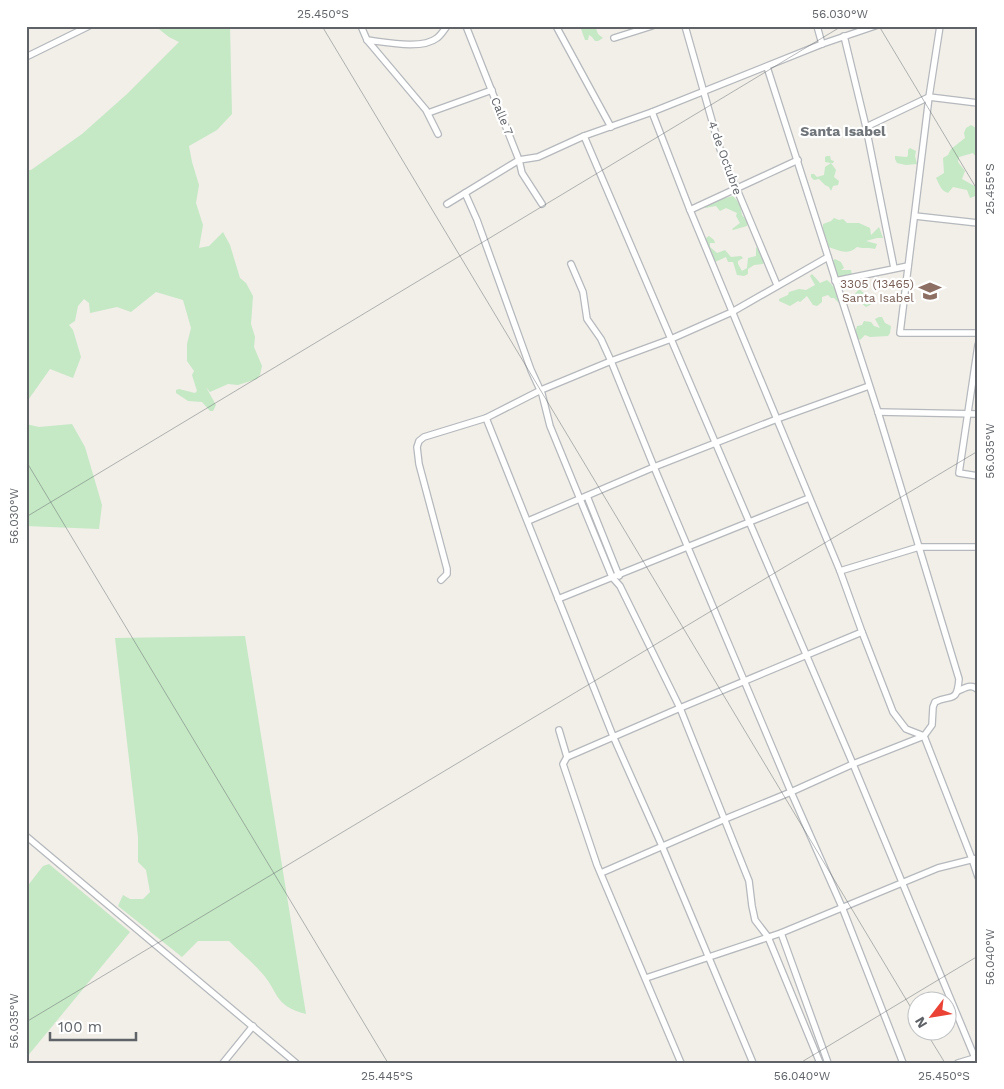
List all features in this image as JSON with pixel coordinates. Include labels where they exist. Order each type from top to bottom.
[{"type":"street","points":[[26,57],[89,26]]},
{"type":"street","points":[[361,26],[367,40],[428,113],[438,134]]},
{"type":"street","points":[[367,40],[411,44],[426,43],[436,39],[448,26]]},
{"type":"street","name":"Calle 7","points":[[466,26],[520,160],[522,173],[542,204]]},
{"type":"street","points":[[556,26],[611,127]]},
{"type":"street","points":[[614,38],[652,26]]},
{"type":"street","name":"4 de Octubre","points":[[685,26],[702,93],[720,149],[777,284]]},
{"type":"street","points":[[817,26],[822,44]]},
{"type":"street","points":[[447,204],[520,160],[538,157],[584,136],[702,93],[822,44],[875,26]]},
{"type":"street","points":[[940,26],[929,97],[900,333],[978,333]]},
{"type":"street","points":[[844,36],[866,127],[894,268]]},
{"type":"street","points":[[767,67],[878,412],[959,680],[958,691]]},
{"type":"street","points":[[428,113],[492,90]]},
{"type":"street","points":[[866,127],[929,97],[978,103]]},
{"type":"street","points":[[652,112],[690,210],[840,570],[894,712],[906,729],[924,736],[975,858],[978,877]]},
{"type":"street","points":[[584,136],[976,1058],[958,1063]]},
{"type":"street","points":[[690,210],[798,160]]},
{"type":"street","points":[[465,193],[477,220],[531,370],[541,390],[550,426],[612,577],[620,586],[680,708],[749,881],[756,920],[768,937],[820,1063]]},
{"type":"street","points":[[915,216],[978,223]]},
{"type":"street","points":[[442,580],[447,574],[447,569],[418,464],[417,447],[419,441],[424,437],[486,418],[541,390],[671,339],[732,312],[777,284],[828,256]]},
{"type":"street","points":[[571,264],[583,292],[587,319],[601,338],[611,361],[791,792],[842,907],[903,1063]]},
{"type":"street","points":[[836,281],[908,266]]},
{"type":"street","points":[[978,345],[959,473],[978,476]]},
{"type":"street","points":[[528,522],[654,467],[869,386]]},
{"type":"street","points":[[878,412],[978,414]]},
{"type":"street","points":[[486,418],[613,736],[662,846],[753,1063]]},
{"type":"street","points":[[587,496],[619,574],[620,586]]},
{"type":"street","points":[[558,599],[809,498]]},
{"type":"street","points":[[840,570],[918,547],[978,547]]},
{"type":"street","points":[[681,1063],[601,873],[564,760],[613,736],[862,632]]},
{"type":"street","points":[[601,873],[852,764],[924,736],[932,725],[935,702],[953,698],[958,691],[969,686],[976,687],[978,690]]},
{"type":"street","points":[[559,730],[567,757]]},
{"type":"street","points":[[26,836],[296,1063]]},
{"type":"street","points":[[646,978],[781,933],[938,868],[975,858]]},
{"type":"street","points":[[781,933],[828,1063]]},
{"type":"street","points":[[223,1063],[253,1026]]},
{"type":"green space","points":[[155,26],[230,26],[232,114],[217,130],[189,146],[199,185],[196,203],[203,225],[199,248],[209,246],[223,232],[230,245],[240,278],[246,283],[253,296],[251,324],[255,337],[254,347],[262,366],[260,375],[257,379],[238,385],[228,384],[210,392],[206,387],[216,405],[213,411],[210,411],[202,402],[188,401],[176,393],[176,390],[179,389],[195,393],[197,391],[192,375],[194,371],[187,361],[187,344],[191,328],[183,300],[156,292],[131,312],[117,307],[90,313],[89,303],[84,299],[78,306],[75,321],[69,325],[73,330],[81,357],[73,378],[50,369],[26,403],[26,170],[31,170],[82,134],[127,94],[179,42]]},
{"type":"green space","points":[[580,26],[595,26],[598,34],[603,38],[595,41],[589,35],[588,40],[585,40]]},
{"type":"green space","points":[[978,123],[978,159],[973,153],[959,157],[958,162],[965,171],[962,179],[978,188],[978,195],[970,198],[967,190],[953,187],[948,193],[945,192],[936,178],[944,173],[943,158],[965,138],[966,128],[971,125],[976,128]]},
{"type":"green space","points":[[910,148],[916,151],[917,164],[906,165],[897,163],[895,156],[907,157]]},
{"type":"green space","points":[[830,156],[831,160],[834,161],[833,163],[825,162],[825,157]]},
{"type":"green space","points":[[831,163],[836,170],[834,177],[839,181],[838,185],[833,186],[831,191],[819,179],[814,180],[811,174],[817,177],[824,175],[825,167]]},
{"type":"green space","points":[[733,196],[740,204],[742,215],[748,222],[747,226],[733,230],[740,223],[736,216],[737,213],[726,208],[720,211],[716,206],[705,208],[705,205]]},
{"type":"green space","points":[[834,218],[843,219],[847,223],[859,223],[870,228],[871,235],[879,227],[883,238],[866,241],[877,244],[875,249],[857,247],[846,252],[828,247],[823,224]]},
{"type":"green space","points":[[709,236],[715,243],[710,243],[710,247],[717,253],[725,250],[731,257],[741,256],[743,258],[738,261],[742,271],[747,268],[748,258],[756,256],[756,247],[764,262],[748,269],[748,274],[744,276],[737,275],[733,262],[728,262],[726,257],[715,262],[706,241],[706,238]]},
{"type":"green space","points":[[835,259],[841,262],[844,268],[841,270],[851,270],[852,275],[848,274],[837,278],[831,262]]},
{"type":"green space","points":[[812,274],[820,283],[827,280],[843,302],[840,304],[828,295],[822,297],[822,302],[817,306],[813,305],[807,296],[800,302],[798,301],[790,306],[779,301],[779,299],[788,295],[789,292],[799,289],[806,290],[815,285],[810,276]]},
{"type":"green space","points":[[859,289],[865,294],[871,295],[872,304],[866,307],[856,299],[855,294]]},
{"type":"green space","points":[[882,317],[885,323],[891,326],[888,336],[870,337],[865,335],[860,340],[856,337],[857,326],[862,325],[864,321],[871,322],[874,326],[880,328],[875,319]]},
{"type":"green space","points":[[26,424],[39,427],[72,424],[85,447],[102,505],[99,529],[26,526]]},
{"type":"green space","points":[[245,636],[306,1014],[282,1002],[260,971],[229,941],[198,941],[182,957],[118,906],[123,895],[130,899],[143,899],[150,892],[146,870],[138,862],[138,837],[115,638]]},
{"type":"green space","points":[[49,864],[130,932],[26,1058],[26,888],[43,866]]},
{"type":"place","name":"3305 (13465) Santa Isabel","points":[[930,291]]},
{"type":"district","name":"Santa Isabel","points":[[843,131]]}]
